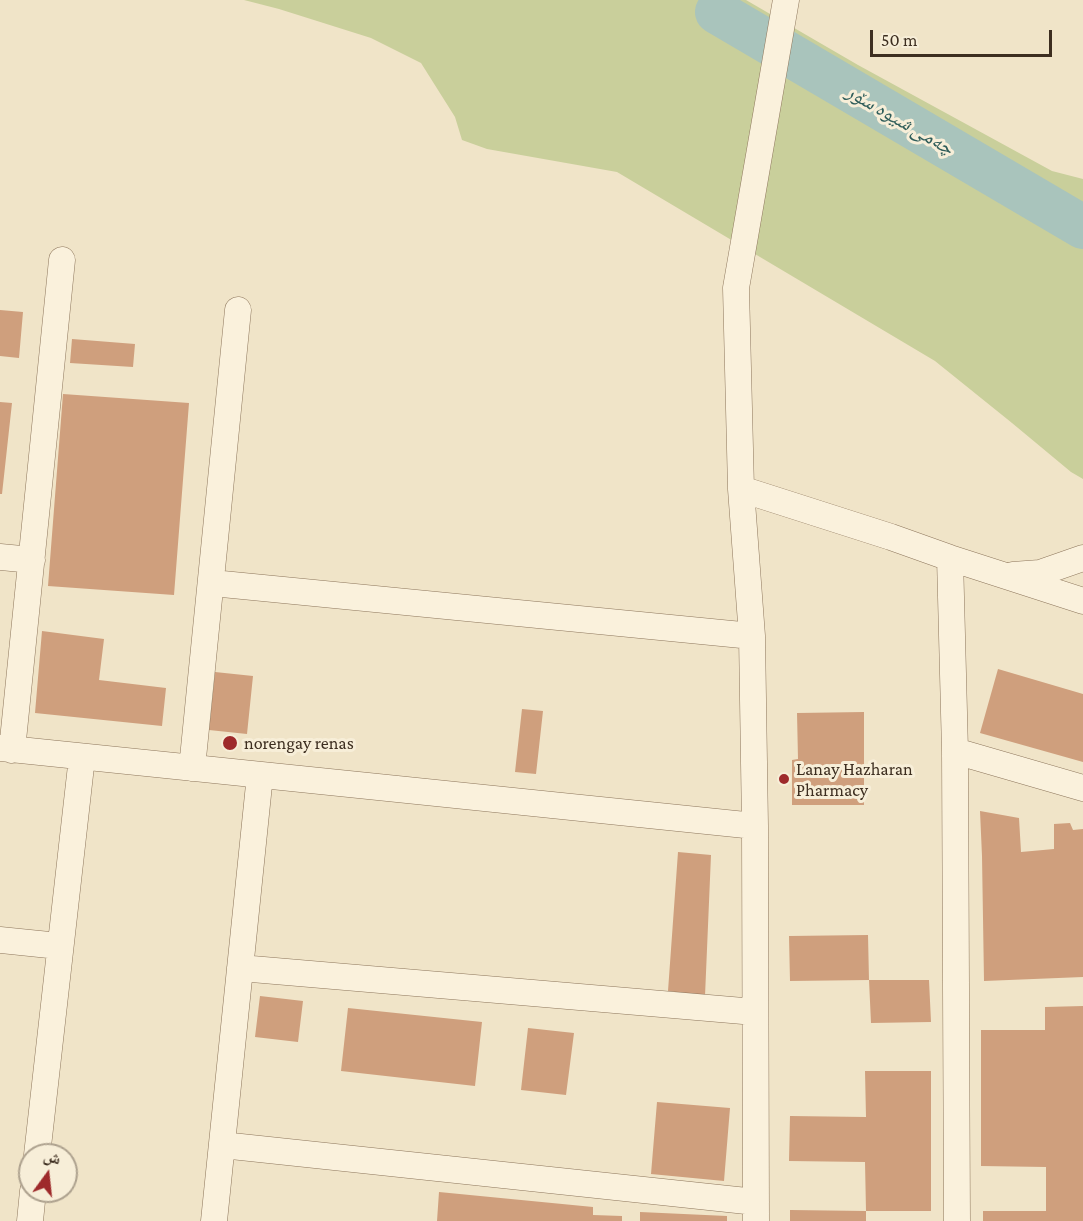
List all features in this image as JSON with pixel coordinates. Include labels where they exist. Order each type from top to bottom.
[{"type":"street","points":[[222,1144],[756,1211],[752,636],[741,489],[736,288],[786,0]]},
{"type":"street","points":[[62,260],[32,560],[6,749],[755,826]]},
{"type":"street","points":[[192,768],[238,310]]},
{"type":"street","points":[[741,489],[1083,601]]},
{"type":"street","points":[[0,557],[32,560]]},
{"type":"street","points":[[950,558],[955,751],[957,1221]]},
{"type":"street","points":[[1007,575],[1040,573],[1083,558]]},
{"type":"street","points":[[212,583],[752,636]]},
{"type":"street","points":[[955,751],[1083,788]]},
{"type":"street","points":[[38,1143],[82,757]]},
{"type":"street","points":[[214,1221],[260,775]]},
{"type":"street","points":[[0,940],[59,946]]},
{"type":"street","points":[[240,968],[755,1012]]},
{"type":"street","points":[[30,1221],[32,1203]]},
{"type":"green space","points":[[244,0],[746,0],[858,65],[1052,171],[1083,179],[1083,479],[1071,472],[935,361],[617,172],[487,149],[462,140],[455,117],[421,63],[371,38]]},
{"type":"building","points":[[0,310],[23,312],[19,358],[0,356]]},
{"type":"building","points":[[72,339],[135,344],[133,367],[70,363]]},
{"type":"building","points":[[63,394],[189,403],[174,595],[48,586]]},
{"type":"building","points":[[0,402],[12,403],[2,494],[0,494]]},
{"type":"building","points":[[42,631],[104,639],[99,680],[166,688],[162,726],[35,713]]},
{"type":"building","points":[[998,669],[1083,694],[1083,762],[980,733]]},
{"type":"building","points":[[215,672],[253,676],[247,734],[209,730]]},
{"type":"building","points":[[522,709],[543,711],[536,774],[515,772]]},
{"type":"building","points":[[864,712],[864,805],[792,805],[792,760],[798,759],[797,713]]},
{"type":"building","points":[[980,811],[1019,818],[1021,852],[1054,849],[1054,824],[1070,823],[1073,830],[1083,829],[1083,977],[984,981]]},
{"type":"building","points":[[678,852],[711,855],[705,996],[668,991]]},
{"type":"building","points":[[868,935],[869,980],[790,981],[789,936]]},
{"type":"building","points":[[869,980],[929,980],[931,1022],[871,1023]]},
{"type":"building","points":[[260,996],[303,1001],[298,1042],[255,1037]]},
{"type":"building","points":[[1083,1006],[1083,1221],[983,1221],[983,1211],[1046,1211],[1046,1167],[981,1166],[981,1030],[1045,1030],[1045,1007]]},
{"type":"building","points":[[348,1008],[482,1022],[475,1086],[341,1071]]},
{"type":"building","points":[[528,1028],[574,1033],[566,1095],[521,1090]]},
{"type":"building","points":[[865,1071],[931,1071],[931,1211],[866,1211],[865,1162],[789,1161],[790,1116],[866,1117]]},
{"type":"building","points":[[657,1102],[730,1108],[724,1181],[651,1174]]},
{"type":"building","points":[[439,1192],[593,1207],[593,1215],[622,1216],[622,1221],[437,1221]]},
{"type":"building","points":[[790,1210],[866,1211],[866,1221],[790,1221]]},
{"type":"building","points":[[640,1212],[727,1216],[727,1221],[640,1221]]},
{"type":"waterway","name":"چەمی شیوە سۆر","points":[[717,12],[1083,227]]},
{"type":"place","name":"norengay renas","points":[[230,743]]},
{"type":"place","name":"Lanay Hazharan Pharmacy","points":[[784,779]]}]
